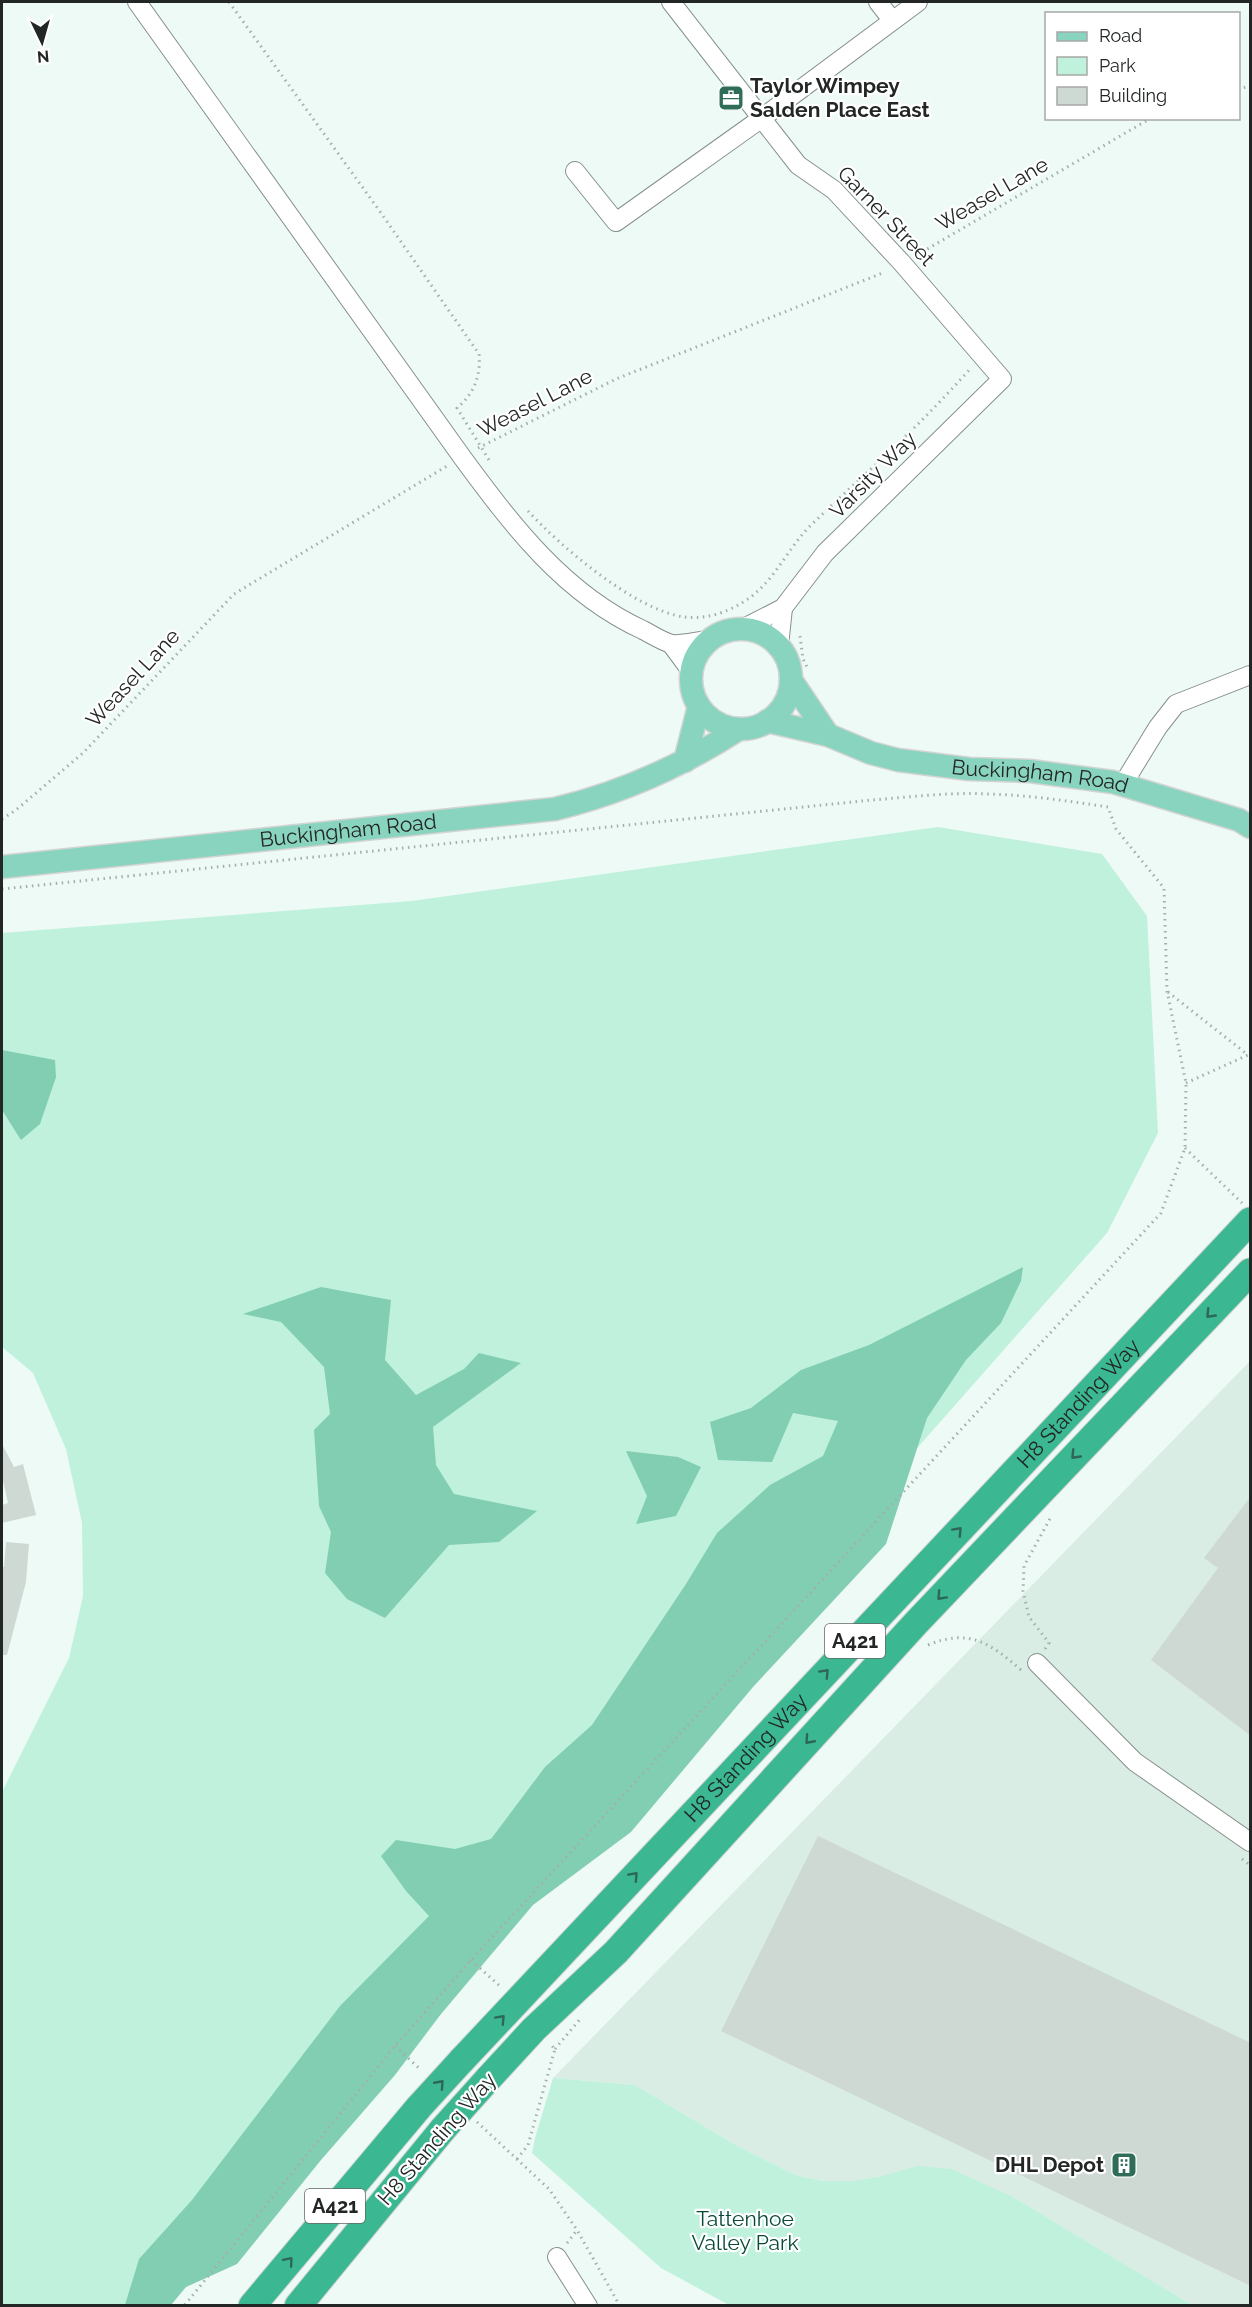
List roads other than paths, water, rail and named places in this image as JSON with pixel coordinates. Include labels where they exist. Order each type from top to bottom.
[{"type":"highway","name":"H8 Standing Way","points":[[252,2306],[460,2061],[1246,1212]]},
{"type":"highway","name":"H8 Standing Way","points":[[298,2306],[443,2129],[534,2029],[616,1952],[916,1623],[1251,1272]]},
{"type":"main road","points":[[801,678],[781,708],[767,721],[751,728],[739,729],[716,722],[706,715],[699,706],[692,689],[691,671],[698,654],[709,640],[730,630],[742,629],[766,635],[778,646],[801,678],[828,735]]},
{"type":"main road","points":[[685,760],[699,706]]},
{"type":"main road","name":"Buckingham Road","points":[[767,721],[828,735],[871,753],[898,760],[969,770],[1030,771],[1123,784],[1239,820],[1251,827]]},
{"type":"main road","name":"Buckingham Road","points":[[2,867],[555,809],[614,792],[685,760],[739,729]]},
{"type":"street","points":[[137,2],[505,516],[537,552],[583,595],[621,620],[671,644],[691,671]]},
{"type":"street","name":"Garner Street","points":[[671,2],[798,165],[834,190],[902,263],[1002,379]]},
{"type":"street","points":[[878,2],[892,20]]},
{"type":"street","points":[[575,171],[616,222],[762,118],[918,2]]},
{"type":"street","name":"Varsity Way","points":[[783,608],[825,553],[1002,379]]},
{"type":"street","points":[[742,629],[783,608]]},
{"type":"street","points":[[778,646],[783,608]]},
{"type":"street","points":[[671,644],[709,640]]},
{"type":"street","points":[[1123,784],[1158,727],[1176,704],[1251,675]]},
{"type":"street","points":[[1033,1670],[1135,1762],[1246,1850]]},
{"type":"street","points":[[557,2257],[588,2306]]},
{"type":"place","name":"Taylor Wimpey Salden Place East","points":[[731,98]]},
{"type":"place","name":"DHL Depot","points":[[1124,2165]]},
{"type":"park label","name":"Tattenhoe Valley Park","points":[[745,2231]]}]
